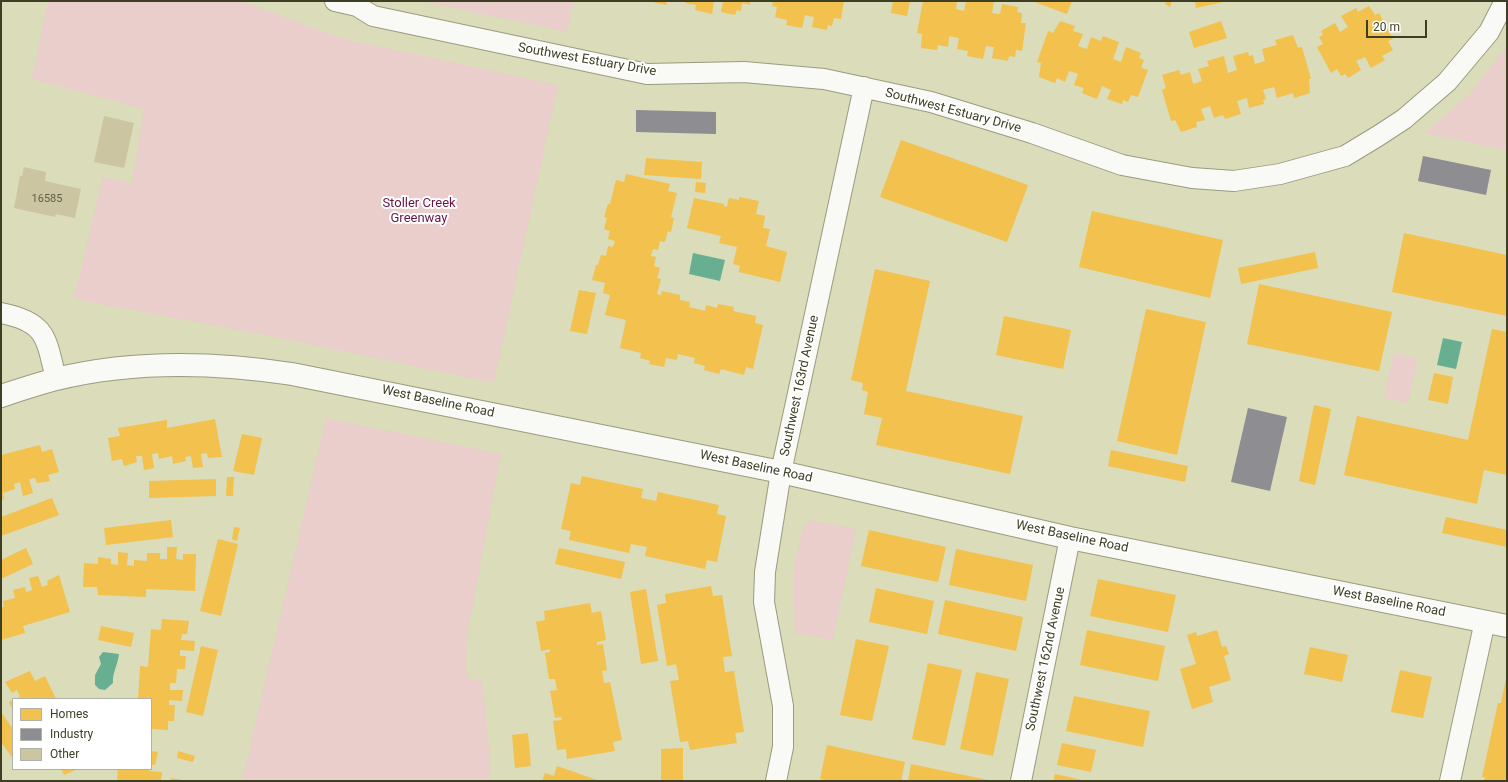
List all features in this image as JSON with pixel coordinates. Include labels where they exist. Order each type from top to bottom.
[{"type":"street","name":"Southwest Estuary Drive","points":[[335,1],[357,6],[373,16],[647,74],[744,72],[824,79],[864,87],[931,102],[1032,133],[1122,165],[1192,178],[1234,181],[1280,174],[1345,156],[1404,119],[1447,82],[1489,32],[1505,1]]},
{"type":"street","name":"Southwest 163rd Avenue","points":[[776,781],[783,748],[783,706],[764,602],[768,548],[782,472],[864,87]]},
{"type":"street","points":[[1,313],[21,318],[37,326],[49,351],[56,379]]},
{"type":"street","name":"West Baseline Road","points":[[1,396],[56,379],[92,372],[194,364],[257,368],[326,379],[782,472],[1070,538],[1507,626]]},
{"type":"street","name":"Southwest 162nd Avenue","points":[[1021,781],[1070,538]]},
{"type":"street","points":[[1450,781],[1485,621]]},
{"type":"shaded area","points":[[1507,160],[1507,189],[1501,188]]},
{"type":"shaded area","points":[[693,253],[725,260],[720,281],[689,274]]},
{"type":"shaded area","points":[[1443,338],[1462,342],[1456,369],[1437,365]]},
{"type":"shaded area","points":[[103,652],[119,654],[113,676],[113,683],[105,690],[99,689],[95,685],[95,675],[101,664],[99,657]]},
{"type":"green space","name":"Stoller Creek Greenway","points":[[48,1],[240,1],[344,39],[558,85],[494,383],[280,338],[74,299],[103,177],[132,183],[144,109],[32,79]]},
{"type":"green space","points":[[420,1],[574,1],[567,32]]},
{"type":"green space","points":[[1507,45],[1507,150],[1425,133],[1469,95]]},
{"type":"green space","points":[[1394,353],[1418,358],[1408,403],[1384,398]]},
{"type":"green space","points":[[326,418],[501,454],[468,631],[466,664],[468,680],[482,679],[490,755],[490,781],[242,781]]},
{"type":"green space","points":[[811,520],[856,529],[833,640],[795,633],[793,596],[794,568],[803,528],[805,524]]},
{"type":"building: Homes","points":[[648,1],[667,1],[666,5]]},
{"type":"building: Homes","points":[[686,1],[714,1],[712,14],[695,10],[696,5],[685,3]]},
{"type":"building: Homes","points":[[723,1],[750,1],[750,5],[742,3],[741,11],[737,10],[735,15],[721,12]]},
{"type":"building: Homes","points":[[773,1],[844,1],[841,19],[834,18],[832,26],[828,25],[827,30],[812,27],[814,17],[805,15],[802,28],[786,25],[787,20],[775,17],[777,7],[772,6]]},
{"type":"building: Homes","points":[[893,1],[910,1],[907,16],[891,13]]},
{"type":"building: Homes","points":[[923,1],[957,1],[956,9],[964,11],[966,1],[994,1],[992,13],[1000,14],[1002,4],[1018,7],[1017,12],[1022,13],[1021,23],[1026,23],[1022,51],[1016,50],[1015,57],[1009,56],[1008,61],[992,58],[994,47],[986,46],[983,59],[967,56],[968,51],[957,49],[959,38],[949,36],[948,47],[938,45],[937,50],[921,48],[922,34],[917,33]]},
{"type":"building: Homes","points":[[1032,1],[1072,1],[1067,14]]},
{"type":"building: Homes","points":[[1166,1],[1172,1],[1170,7],[1165,4]]},
{"type":"building: Homes","points":[[1195,1],[1223,1],[1223,2],[1196,8]]},
{"type":"building: Homes","points":[[1369,6],[1375,15],[1379,13],[1393,39],[1388,41],[1393,50],[1382,56],[1385,60],[1371,68],[1365,57],[1356,61],[1361,70],[1348,78],[1345,74],[1341,76],[1337,69],[1331,73],[1317,47],[1323,44],[1319,37],[1323,35],[1321,31],[1335,23],[1340,32],[1348,27],[1341,16],[1356,8],[1358,12]]},
{"type":"building: Homes","points":[[1060,21],[1075,26],[1073,31],[1083,34],[1078,46],[1087,49],[1091,37],[1101,41],[1103,36],[1119,42],[1113,59],[1121,62],[1126,47],[1141,53],[1139,58],[1144,60],[1141,68],[1148,70],[1138,97],[1131,95],[1128,102],[1123,100],[1122,104],[1107,99],[1111,90],[1102,86],[1097,99],[1082,93],[1084,88],[1074,85],[1078,74],[1069,71],[1065,82],[1057,78],[1055,83],[1039,77],[1041,63],[1037,62],[1048,31],[1053,33]]},
{"type":"building: Homes","points":[[1221,21],[1227,38],[1194,48],[1189,32]]},
{"type":"building: Homes","points":[[1293,35],[1298,48],[1302,47],[1311,79],[1309,79],[1310,93],[1294,98],[1293,93],[1277,98],[1274,87],[1263,90],[1266,99],[1263,100],[1264,104],[1249,108],[1247,98],[1237,101],[1241,114],[1225,119],[1223,115],[1214,118],[1210,106],[1201,109],[1205,120],[1196,122],[1197,127],[1181,132],[1175,120],[1171,121],[1162,90],[1166,88],[1162,75],[1179,70],[1181,75],[1190,72],[1193,84],[1202,81],[1198,69],[1209,66],[1207,61],[1224,56],[1228,73],[1237,70],[1233,56],[1248,52],[1249,56],[1253,55],[1255,64],[1265,61],[1262,49],[1277,45],[1275,40]]},
{"type":"building: Homes","points":[[901,140],[1028,185],[1007,242],[880,197]]},
{"type":"building: Homes","points":[[646,158],[702,162],[701,179],[644,175]]},
{"type":"building: Homes","points":[[626,174],[670,184],[668,191],[677,193],[671,217],[674,218],[671,232],[668,231],[665,242],[660,241],[658,250],[653,249],[651,256],[656,257],[654,266],[660,268],[657,278],[661,279],[657,294],[661,295],[662,291],[680,295],[680,300],[690,302],[689,307],[705,311],[706,305],[717,308],[718,304],[734,307],[733,311],[756,316],[755,323],[763,325],[753,369],[746,367],[744,375],[721,369],[719,374],[704,370],[705,366],[694,363],[695,358],[678,354],[677,360],[666,358],[664,367],[649,364],[650,361],[640,358],[641,353],[620,348],[626,320],[605,315],[610,295],[603,293],[605,283],[592,280],[596,265],[598,265],[601,255],[606,256],[608,246],[613,247],[615,241],[608,239],[610,231],[604,229],[607,218],[604,217],[608,204],[610,204],[616,180],[624,182]]},
{"type":"building: Homes","points":[[696,182],[706,183],[705,193],[695,192]]},
{"type":"building: Homes","points":[[739,197],[759,201],[756,214],[765,216],[763,228],[770,229],[766,246],[787,252],[780,282],[739,272],[740,266],[733,264],[737,247],[719,243],[721,236],[687,228],[694,198],[724,204],[724,206],[727,207],[729,198],[739,200]]},
{"type":"building: Homes","points":[[1092,211],[1223,240],[1210,298],[1079,267]]},
{"type":"building: Homes","points":[[1404,233],[1507,255],[1507,316],[1392,292]]},
{"type":"building: Homes","points":[[1315,252],[1318,268],[1241,284],[1238,268]]},
{"type":"building: Homes","points":[[875,269],[930,281],[906,391],[1023,416],[1010,474],[876,445],[882,418],[864,414],[868,392],[862,390],[863,383],[851,380]]},
{"type":"building: Homes","points":[[1259,284],[1392,312],[1379,371],[1247,344]]},
{"type":"building: Homes","points":[[579,290],[596,293],[587,334],[570,331]]},
{"type":"building: Homes","points":[[1146,309],[1206,322],[1177,455],[1117,441]]},
{"type":"building: Homes","points":[[1004,316],[1071,330],[1063,369],[996,355]]},
{"type":"building: Homes","points":[[1492,329],[1507,332],[1507,475],[1484,470],[1477,504],[1344,475],[1357,416],[1468,440]]},
{"type":"building: Homes","points":[[1434,373],[1453,377],[1448,404],[1428,400]]},
{"type":"building: Homes","points":[[1314,405],[1331,409],[1315,485],[1299,481]]},
{"type":"building: Homes","points":[[215,419],[222,457],[208,458],[207,453],[201,454],[203,467],[193,468],[191,456],[185,457],[186,461],[173,464],[172,456],[159,459],[158,453],[152,454],[154,468],[144,470],[142,456],[136,456],[137,462],[124,466],[122,459],[112,461],[108,438],[120,436],[118,428],[167,420],[167,428]]},
{"type":"building: Homes","points":[[242,434],[262,438],[254,475],[233,471]]},
{"type":"building: Homes","points":[[40,445],[42,452],[52,449],[59,472],[48,475],[50,481],[37,483],[35,478],[29,479],[33,493],[23,496],[20,482],[14,484],[15,489],[3,493],[4,499],[1,500],[1,455]]},
{"type":"building: Homes","points":[[1111,450],[1188,466],[1185,482],[1108,466]]},
{"type":"building: Homes","points":[[582,476],[643,489],[641,498],[656,501],[658,492],[719,505],[717,514],[726,516],[717,562],[707,560],[705,569],[645,556],[647,547],[631,544],[629,553],[569,540],[571,531],[561,529],[571,483],[580,485]]},
{"type":"building: Homes","points":[[227,477],[234,477],[233,496],[226,496]]},
{"type":"building: Homes","points":[[216,479],[216,496],[149,498],[149,481]]},
{"type":"building: Homes","points":[[52,498],[59,515],[1,536],[1,517]]},
{"type":"building: Homes","points":[[1446,517],[1507,530],[1507,547],[1442,533]]},
{"type":"building: Homes","points":[[171,520],[173,537],[106,545],[104,528]]},
{"type":"building: Homes","points":[[234,527],[240,528],[237,541],[232,539]]},
{"type":"building: Homes","points":[[869,530],[946,547],[938,582],[861,566]]},
{"type":"building: Homes","points":[[218,539],[238,544],[221,616],[200,611]]},
{"type":"building: Homes","points":[[167,547],[177,547],[176,559],[183,560],[183,554],[196,554],[195,591],[146,589],[146,597],[98,595],[97,587],[83,587],[84,563],[98,564],[98,557],[111,559],[111,564],[118,565],[118,552],[128,553],[127,565],[134,566],[134,560],[147,561],[147,553],[160,553],[160,559],[167,559]]},
{"type":"building: Homes","points":[[26,548],[33,564],[1,579],[1,560]]},
{"type":"building: Homes","points":[[559,548],[625,562],[621,579],[555,564]]},
{"type":"building: Homes","points":[[956,549],[1033,565],[1026,601],[949,585]]},
{"type":"building: Homes","points":[[59,575],[70,612],[23,626],[25,633],[1,640],[1,608],[4,607],[3,601],[15,598],[13,590],[25,587],[26,592],[32,590],[29,578],[38,576],[42,587],[48,585],[47,581]]},
{"type":"building: Homes","points":[[1098,579],[1176,595],[1168,632],[1090,616]]},
{"type":"building: Homes","points":[[711,586],[713,596],[722,595],[732,656],[723,657],[725,672],[734,671],[744,732],[735,733],[737,743],[690,750],[688,741],[680,742],[670,681],[679,680],[676,664],[667,666],[657,605],[666,603],[665,594]]},
{"type":"building: Homes","points":[[876,588],[934,601],[927,634],[869,622]]},
{"type":"building: Homes","points":[[646,589],[658,661],[641,664],[630,592]]},
{"type":"building: Homes","points":[[945,600],[1023,617],[1016,651],[938,634]]},
{"type":"building: Homes","points":[[590,603],[592,613],[601,611],[606,640],[597,642],[597,645],[603,644],[607,670],[602,671],[604,683],[610,682],[622,740],[613,742],[615,751],[567,759],[566,749],[557,750],[553,721],[562,720],[561,717],[555,718],[550,691],[557,690],[555,679],[549,679],[545,653],[550,652],[550,649],[541,651],[536,622],[545,620],[544,611]]},
{"type":"building: Homes","points":[[162,619],[189,621],[187,634],[182,634],[181,640],[195,641],[194,651],[180,650],[180,656],[186,656],[185,669],[177,669],[176,683],[170,683],[170,690],[183,690],[182,701],[169,700],[169,705],[175,705],[174,721],[168,721],[168,730],[152,729],[152,698],[138,698],[140,666],[148,667],[151,629],[161,630]]},
{"type":"building: Homes","points":[[101,626],[134,633],[131,647],[98,640]]},
{"type":"building: Homes","points":[[1087,630],[1165,646],[1158,681],[1080,665]]},
{"type":"building: Homes","points":[[1217,630],[1222,647],[1226,646],[1229,654],[1224,656],[1231,680],[1209,687],[1213,702],[1192,709],[1180,669],[1196,664],[1187,635],[1196,632],[1197,636]]},
{"type":"building: Homes","points":[[856,639],[889,646],[872,721],[840,715]]},
{"type":"building: Homes","points":[[201,646],[218,650],[203,716],[186,712]]},
{"type":"building: Homes","points":[[1310,647],[1348,655],[1342,682],[1304,674]]},
{"type":"building: Homes","points":[[928,663],[962,670],[945,746],[912,739]]},
{"type":"building: Homes","points":[[1400,670],[1432,677],[1423,718],[1391,712]]},
{"type":"building: Homes","points":[[30,671],[35,681],[45,676],[56,698],[18,698],[20,697],[17,690],[12,693],[5,682]]},
{"type":"building: Homes","points":[[976,672],[1009,679],[993,756],[960,749]]},
{"type":"building: Homes","points":[[1506,678],[1507,781],[1484,781],[1485,777],[1482,777],[1498,703],[1501,703]]},
{"type":"building: Homes","points":[[1074,696],[1150,711],[1143,747],[1066,731]]},
{"type":"building: Homes","points":[[12,700],[12,709],[9,702]]},
{"type":"building: Homes","points":[[1,712],[12,728],[12,758],[1,742]]},
{"type":"building: Homes","points":[[528,733],[531,766],[515,768],[512,735]]},
{"type":"building: Homes","points":[[1062,743],[1096,750],[1091,772],[1057,765]]},
{"type":"building: Homes","points":[[827,745],[905,762],[901,781],[830,781],[820,779]]},
{"type":"building: Homes","points":[[683,748],[683,781],[661,781],[661,749]]},
{"type":"building: Homes","points":[[152,751],[158,752],[155,765],[152,765]]},
{"type":"building: Homes","points":[[178,751],[195,756],[193,762],[177,758]]},
{"type":"building: Homes","points":[[911,764],[988,780],[988,781],[908,781]]},
{"type":"building: Homes","points":[[557,766],[600,781],[542,781],[545,773],[554,776]]},
{"type":"building: Homes","points":[[62,770],[76,770],[64,775]]},
{"type":"building: Homes","points":[[118,770],[149,770],[162,772],[161,781],[117,781]]},
{"type":"building: Homes","points":[[1055,774],[1082,780],[1053,781]]},
{"type":"building: Homes","points":[[171,778],[183,780],[183,781],[171,781]]},
{"type":"building: Industry","points":[[636,110],[716,112],[716,134],[636,132]]},
{"type":"building: Industry","points":[[1423,156],[1491,170],[1486,195],[1418,181]]},
{"type":"building: Industry","points":[[1248,408],[1287,417],[1270,491],[1231,482]]},
{"type":"building: Other","points":[[104,116],[134,123],[124,168],[94,162]]},
{"type":"building: Other","points":[[24,167],[46,172],[45,181],[81,189],[75,218],[56,214],[55,217],[14,208],[20,176],[22,176]]}]
